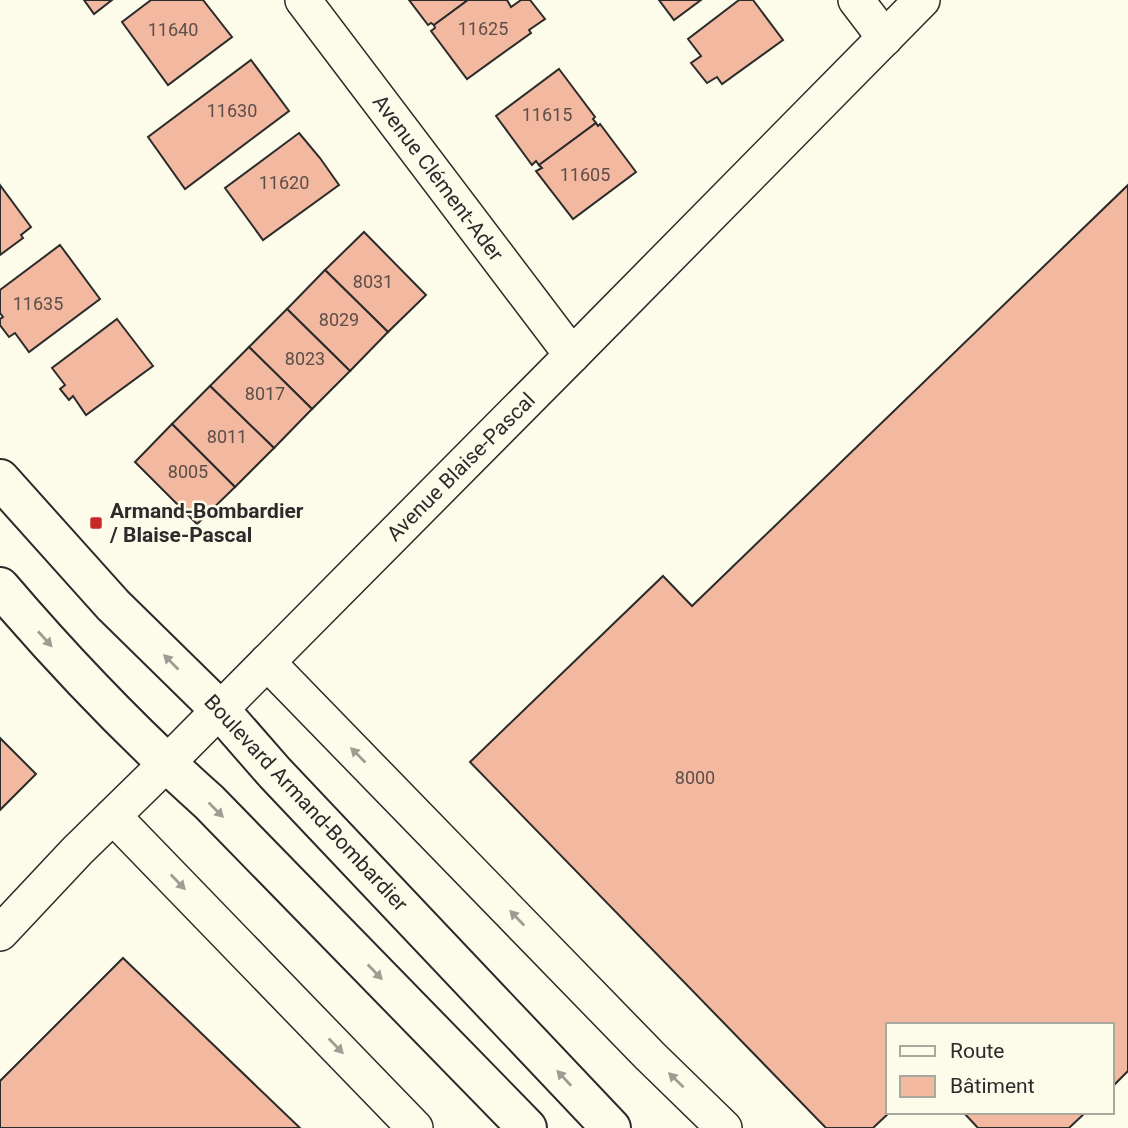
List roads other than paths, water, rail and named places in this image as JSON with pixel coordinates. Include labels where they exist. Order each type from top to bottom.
[{"type":"street","name":"Avenue Clément-Ader","points":[[303,0],[572,355]]},
{"type":"street","points":[[856,0],[885,38]]},
{"type":"street","name":"Avenue Blaise-Pascal","points":[[0,933],[77,851],[922,0]]},
{"type":"street","name":"Boulevard Armand-Bombardier","points":[[0,479],[113,605],[219,709],[275,773],[611,1128]]},
{"type":"street","points":[[0,587],[48,643],[166,764],[209,802],[527,1128]]},
{"type":"street","points":[[267,662],[724,1128]]},
{"type":"street","points":[[113,816],[415,1128]]},
{"type":"place","name":"Armand-Bombardier / Blaise-Pascal","points":[[96,523]]}]
